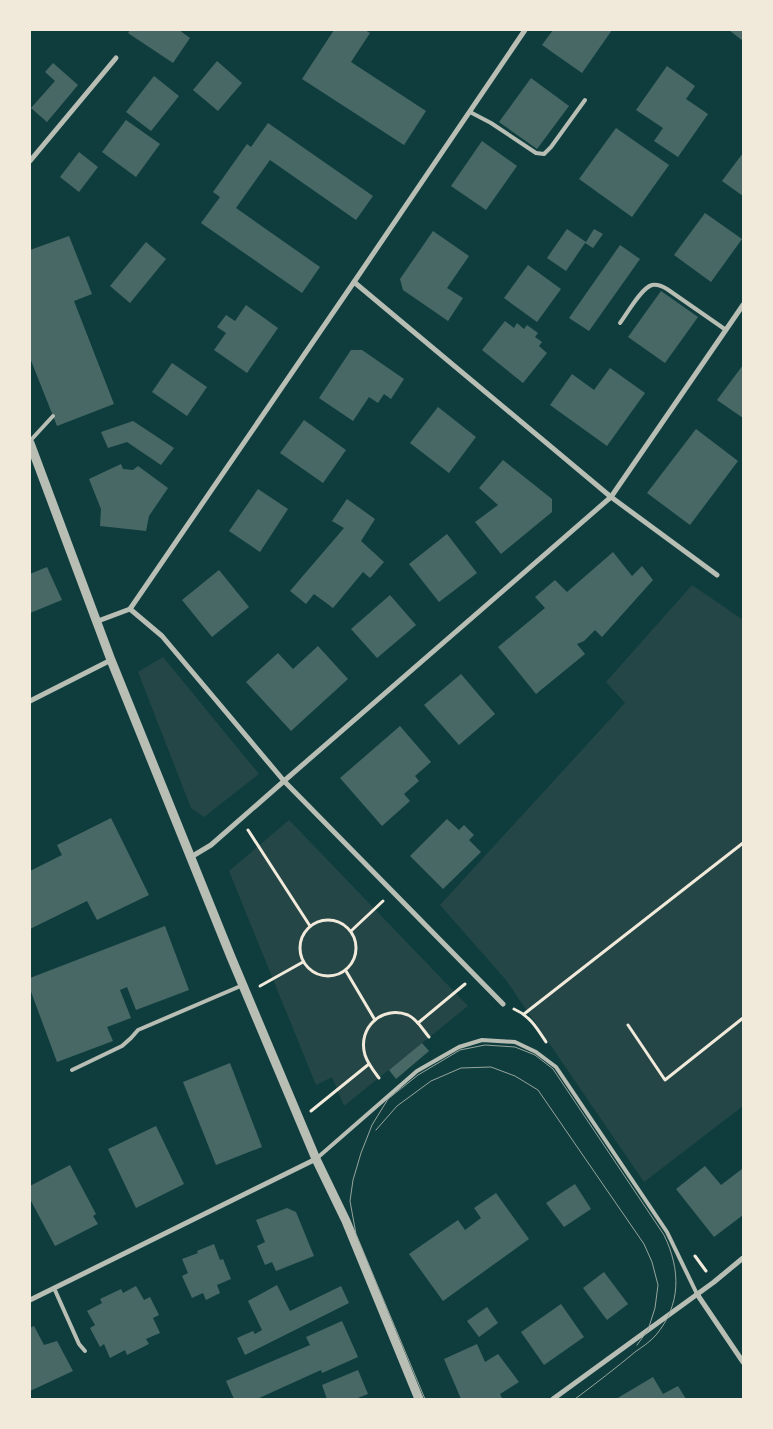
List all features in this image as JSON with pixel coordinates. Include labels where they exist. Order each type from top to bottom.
[{"type":"street","points":[[98,621],[130,610],[525,30]]},
{"type":"street","points":[[30,161],[116,58]]},
{"type":"street","points":[[354,282],[611,497],[717,575]]},
{"type":"street","points":[[191,857],[212,845],[611,497],[743,305]]},
{"type":"street","points":[[30,442],[111,660],[191,857],[316,1159],[346,1221],[419,1399]]},
{"type":"street","points":[[130,610],[162,636],[284,781],[502,1004]]},
{"type":"street","points":[[30,701],[111,660]]},
{"type":"street","points":[[30,1300],[316,1159]]},
{"type":"street","points":[[553,1399],[743,1258]]},
{"type":"street","points":[[697,1294],[743,1362]]},
{"type":"lane","points":[[470,112],[536,154],[544,154],[552,147],[585,100]]},
{"type":"lane","points":[[620,323],[643,290],[651,286],[660,285],[726,330]]},
{"type":"lane","points":[[30,442],[53,416]]},
{"type":"lane","points":[[72,1070],[122,1046],[138,1030],[245,989]]},
{"type":"lane","points":[[316,1159],[425,1066],[459,1047],[482,1040],[515,1042],[536,1052],[556,1067],[668,1232],[697,1294]]},
{"type":"lane","points":[[54,1288],[79,1344],[85,1351]]},
{"type":"path","points":[[241,818],[310,926]]},
{"type":"path","points":[[524,1014],[743,843]]},
{"type":"path","points":[[350,931],[393,892]]},
{"type":"path","points":[[327,920],[336,921],[350,931],[355,938],[357,948],[352,965],[346,971],[337,976],[327,977],[317,975],[309,970],[303,962],[300,953],[300,943],[310,926],[327,920]]},
{"type":"path","points":[[245,989],[303,962]]},
{"type":"path","points":[[346,971],[375,1020]]},
{"type":"path","points":[[418,1023],[475,976]]},
{"type":"path","points":[[379,1078],[364,1053],[363,1042],[366,1030],[375,1020],[384,1013],[397,1012],[409,1016],[418,1023],[429,1037]]},
{"type":"path","points":[[628,1026],[665,1080],[743,1018]]},
{"type":"path","points":[[300,1120],[369,1064]]},
{"type":"shaded area","points":[[692,585],[743,620],[743,1106],[644,1182],[506,980],[440,905],[625,703],[606,682]]},
{"type":"shaded area","points":[[163,657],[259,774],[204,817],[191,808],[138,672]]},
{"type":"shaded area","points":[[289,820],[468,1006],[344,1106],[332,1077],[316,1085],[229,871]]},
{"type":"building","points":[[130,30],[179,30],[190,38],[173,63],[128,33]]},
{"type":"building","points":[[334,30],[365,30],[370,33],[351,62],[426,111],[404,145],[302,79]]},
{"type":"building","points":[[553,30],[612,30],[582,73],[542,45]]},
{"type":"building","points":[[729,30],[743,30],[743,41]]},
{"type":"building","points":[[217,61],[242,83],[218,111],[193,90]]},
{"type":"building","points":[[53,63],[78,85],[47,122],[31,108],[55,81],[45,72]]},
{"type":"building","points":[[667,66],[695,86],[686,99],[708,114],[678,157],[654,141],[663,128],[636,110]]},
{"type":"building","points":[[154,76],[179,96],[151,131],[126,112]]},
{"type":"building","points":[[531,78],[569,106],[537,149],[499,122]]},
{"type":"building","points":[[126,120],[160,144],[136,177],[102,152]]},
{"type":"building","points":[[268,123],[373,196],[356,220],[270,160],[236,208],[320,267],[302,293],[201,223],[220,197],[213,192],[247,144],[251,147]]},
{"type":"building","points":[[616,128],[669,165],[632,217],[579,179]]},
{"type":"building","points":[[482,141],[517,166],[486,210],[451,186]]},
{"type":"building","points":[[79,152],[98,167],[79,192],[60,177]]},
{"type":"building","points":[[743,153],[743,196],[722,181]]},
{"type":"building","points":[[705,213],[742,239],[711,282],[674,255]]},
{"type":"building","points":[[567,229],[586,242],[594,229],[603,234],[593,248],[585,243],[566,271],[547,258]]},
{"type":"building","points":[[433,231],[469,256],[447,288],[463,298],[448,321],[403,290],[400,279]]},
{"type":"building","points":[[69,236],[92,294],[74,301],[114,404],[57,426],[30,358],[30,250]]},
{"type":"building","points":[[146,242],[166,259],[130,303],[110,286]]},
{"type":"building","points":[[620,245],[640,259],[589,331],[569,318]]},
{"type":"building","points":[[528,265],[561,289],[537,322],[504,298]]},
{"type":"building","points":[[661,291],[698,317],[665,363],[628,337]]},
{"type":"building","points":[[246,305],[278,328],[247,373],[214,350],[226,333],[217,327],[226,315],[235,321]]},
{"type":"building","points":[[505,321],[514,328],[517,323],[524,329],[527,325],[538,333],[535,337],[542,342],[539,346],[547,353],[523,383],[482,350]]},
{"type":"building","points":[[351,350],[362,350],[404,379],[391,399],[384,394],[378,403],[369,397],[353,421],[319,398]]},
{"type":"building","points":[[172,363],[207,387],[187,416],[152,392]]},
{"type":"building","points":[[743,365],[743,418],[717,400]]},
{"type":"building","points":[[610,368],[645,393],[607,446],[550,405],[572,374],[594,390]]},
{"type":"building","points":[[438,407],[476,437],[449,473],[410,443]]},
{"type":"building","points":[[304,420],[346,450],[323,483],[280,453]]},
{"type":"building","points":[[133,421],[174,448],[161,465],[127,442],[108,448],[101,432]]},
{"type":"building","points":[[696,429],[738,461],[690,525],[647,493]]},
{"type":"building","points":[[503,460],[552,499],[552,512],[501,554],[475,522],[498,505],[479,488]]},
{"type":"building","points":[[121,464],[123,469],[133,470],[138,466],[168,488],[149,516],[146,531],[100,526],[101,509],[89,479]]},
{"type":"building","points":[[258,489],[288,509],[260,552],[229,531]]},
{"type":"building","points":[[347,499],[375,519],[361,541],[384,562],[370,578],[363,572],[333,608],[314,594],[306,604],[290,591],[344,528],[332,521]]},
{"type":"building","points":[[447,534],[477,573],[439,602],[409,564]]},
{"type":"building","points":[[613,552],[632,576],[642,566],[653,580],[602,637],[595,630],[584,641],[577,644],[585,654],[536,694],[498,647],[545,608],[535,597],[555,580],[567,592]]},
{"type":"building","points":[[47,567],[62,600],[30,613],[30,574]]},
{"type":"building","points":[[219,570],[249,607],[212,637],[182,600]]},
{"type":"building","points":[[390,595],[416,625],[377,658],[351,629]]},
{"type":"building","points":[[318,646],[348,679],[291,731],[246,682],[278,653],[293,669]]},
{"type":"building","points":[[461,674],[495,714],[459,745],[424,705]]},
{"type":"building","points":[[400,726],[431,762],[415,776],[419,781],[404,794],[410,801],[382,826],[340,778]]},
{"type":"building","points":[[111,818],[149,895],[97,920],[87,901],[30,929],[30,871],[62,855],[57,845]]},
{"type":"building","points":[[447,819],[459,830],[464,825],[474,835],[469,840],[481,852],[443,889],[410,856]]},
{"type":"building","points":[[165,926],[189,990],[136,1010],[127,987],[120,990],[131,1018],[107,1027],[113,1041],[57,1062],[30,989],[30,978]]},
{"type":"building","points":[[422,1043],[429,1051],[396,1079],[389,1070]]},
{"type":"building","points":[[230,1063],[262,1147],[216,1165],[183,1082]]},
{"type":"building","points":[[156,1126],[184,1184],[136,1208],[108,1149]]},
{"type":"building","points":[[70,1165],[96,1214],[93,1216],[98,1224],[55,1246],[30,1199],[30,1186]]},
{"type":"building","points":[[705,1166],[721,1185],[743,1170],[743,1215],[714,1237],[676,1189]]},
{"type":"building","points":[[575,1184],[591,1209],[564,1227],[546,1203]]},
{"type":"building","points":[[496,1193],[529,1239],[443,1301],[409,1254],[458,1220],[465,1230],[481,1218],[474,1208]]},
{"type":"building","points":[[287,1208],[296,1212],[314,1256],[276,1271],[272,1262],[265,1265],[257,1246],[265,1242],[256,1220]]},
{"type":"building","points":[[214,1244],[220,1260],[223,1259],[231,1279],[217,1285],[220,1293],[206,1300],[203,1293],[192,1298],[182,1276],[188,1273],[182,1259]]},
{"type":"building","points":[[604,1272],[628,1304],[607,1320],[583,1288]]},
{"type":"building","points":[[277,1285],[290,1311],[341,1286],[349,1303],[245,1355],[237,1338],[253,1331],[255,1334],[262,1330],[248,1301]]},
{"type":"building","points":[[136,1286],[144,1300],[150,1297],[159,1315],[153,1318],[160,1333],[146,1339],[149,1344],[127,1355],[125,1350],[110,1358],[104,1344],[100,1347],[90,1328],[95,1325],[87,1311],[102,1303],[100,1299],[121,1289],[123,1293]]},
{"type":"building","points":[[561,1304],[584,1337],[544,1365],[521,1332]]},
{"type":"building","points":[[487,1307],[498,1323],[479,1337],[467,1321]]},
{"type":"building","points":[[342,1321],[358,1357],[322,1373],[321,1370],[257,1399],[234,1399],[226,1381],[310,1345],[306,1337]]},
{"type":"building","points":[[34,1326],[44,1345],[57,1341],[73,1371],[30,1391],[30,1328]]},
{"type":"building","points":[[477,1344],[485,1362],[498,1354],[519,1382],[500,1394],[502,1398],[461,1399],[444,1359]]},
{"type":"building","points":[[358,1370],[368,1394],[355,1399],[327,1399],[322,1385]]},
{"type":"building","points":[[653,1377],[663,1394],[678,1386],[686,1399],[616,1399]]},
{"type":"tram line","points":[[425,1399],[356,1234],[350,1201],[353,1180],[372,1125],[388,1099],[418,1075],[460,1050],[485,1045],[515,1047],[535,1055],[553,1069],[664,1235],[670,1248],[676,1274],[676,1287],[670,1312],[664,1324],[649,1342],[575,1399]]},
{"type":"tram line","points":[[376,1130],[397,1106],[431,1081],[461,1068],[491,1067],[515,1076],[538,1090],[644,1244],[652,1262],[658,1285],[655,1308],[648,1330],[637,1345]]}]
